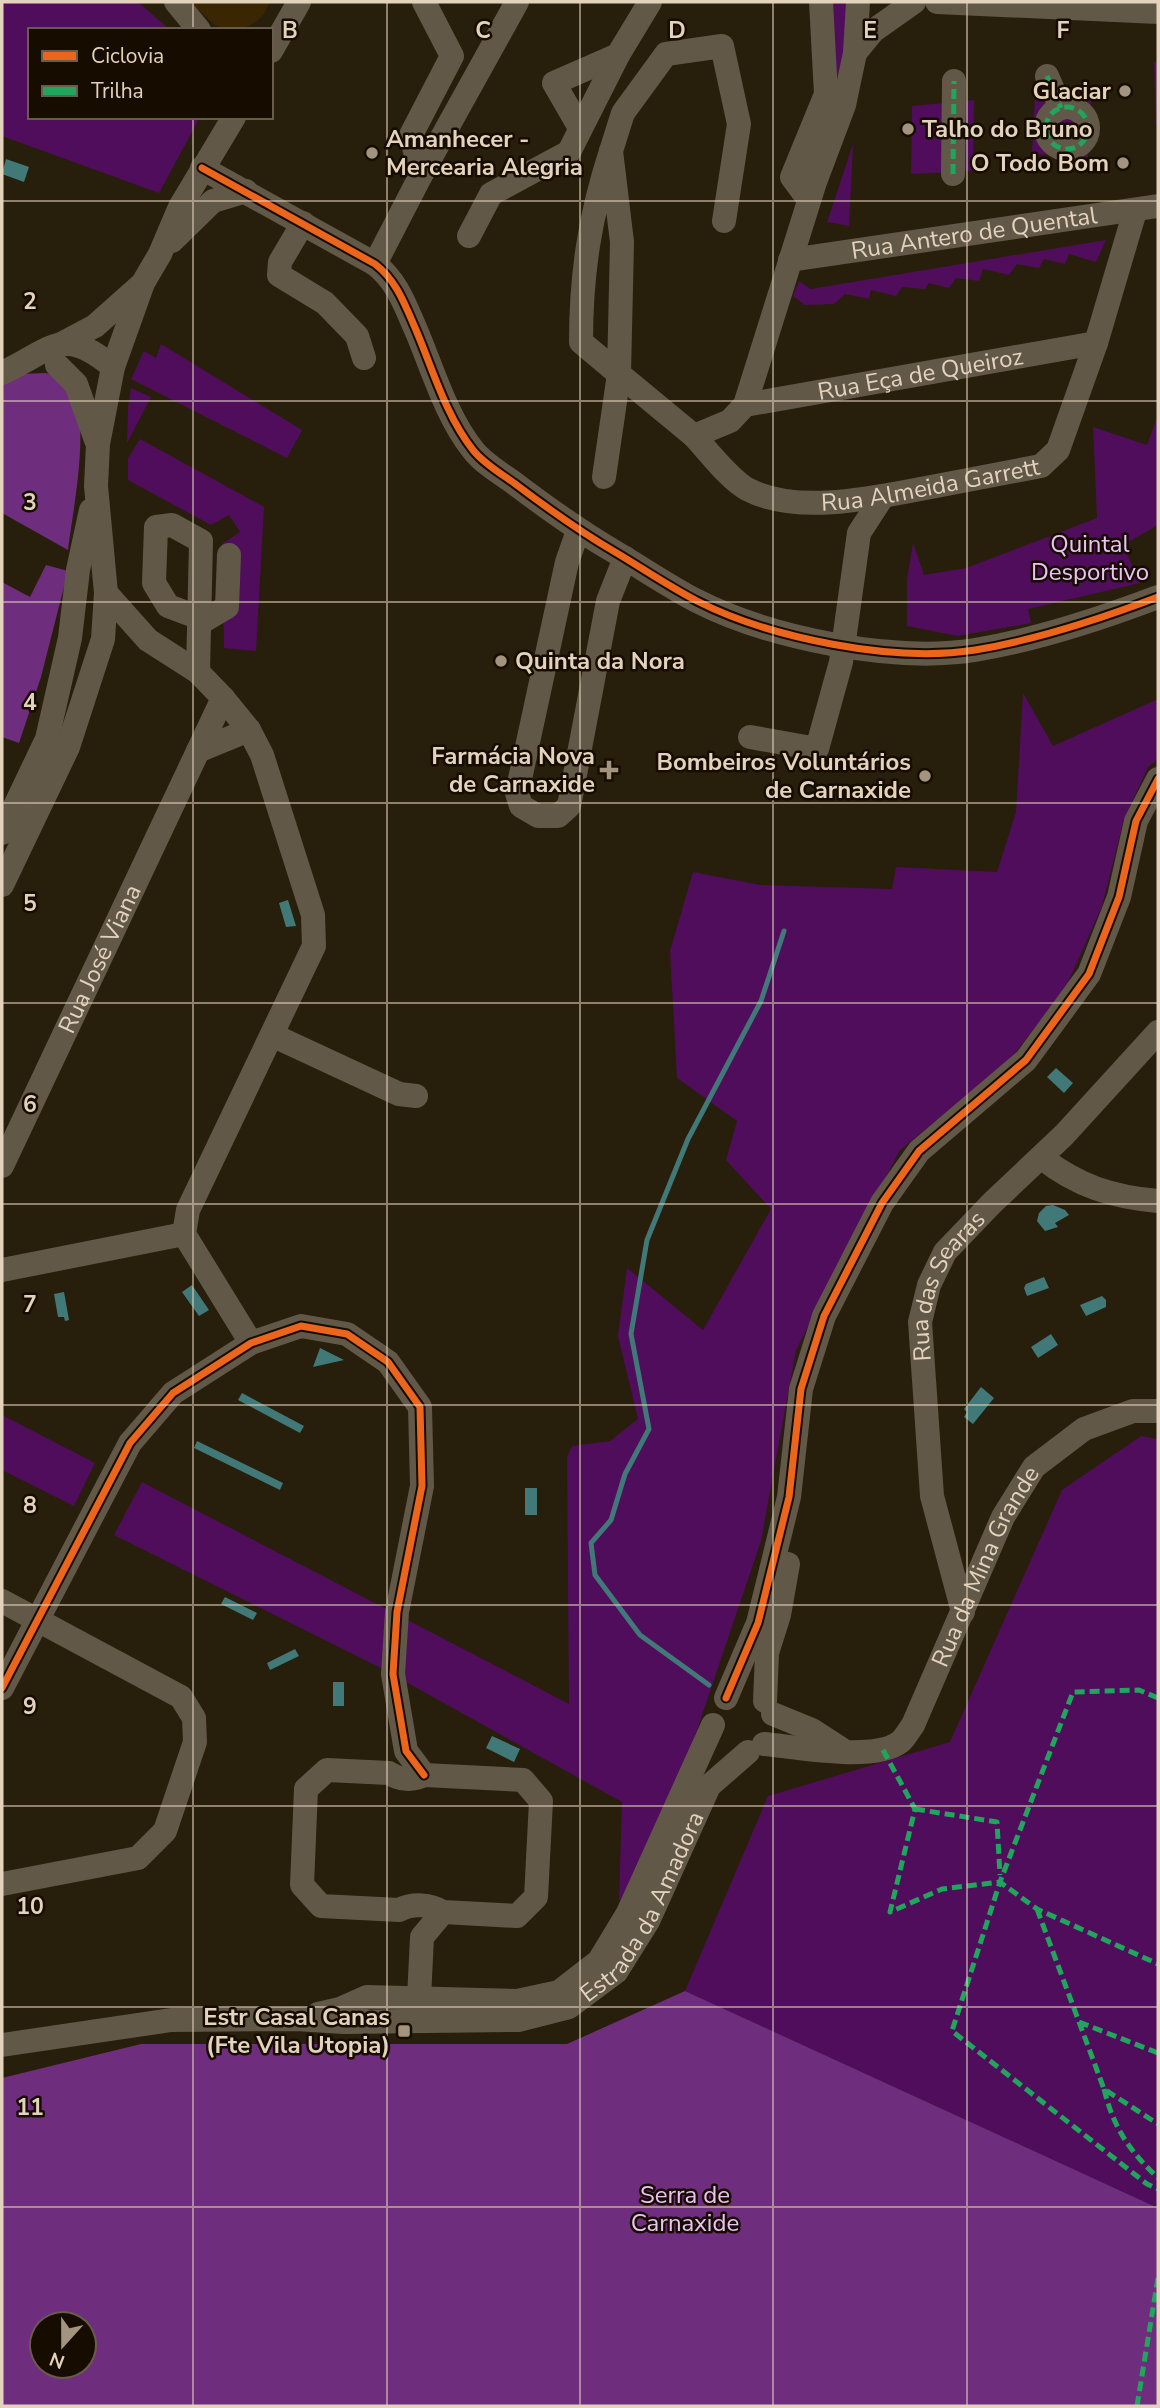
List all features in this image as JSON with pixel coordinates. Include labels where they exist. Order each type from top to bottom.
[{"type":"street","points":[[176,2],[197,28]]},
{"type":"street","points":[[278,30],[299,2]]},
{"type":"street","points":[[421,174],[411,135],[452,56],[424,2]]},
{"type":"street","points":[[375,264],[421,174],[517,2]]},
{"type":"street","points":[[469,236],[491,194],[569,152],[618,55],[650,2]]},
{"type":"street","points":[[809,200],[792,177],[826,94],[821,2]]},
{"type":"street","points":[[937,2],[1158,12]]},
{"type":"street","points":[[721,464],[737,413],[760,359],[809,200],[844,105],[864,12],[897,3]]},
{"type":"street","points":[[604,477],[619,374],[622,242],[611,151],[623,113],[666,54],[722,46],[739,124],[724,221]]},
{"type":"street","points":[[580,128],[554,83],[618,55]]},
{"type":"street","points":[[1047,76],[1061,108]]},
{"type":"street","points":[[953,174],[954,81]]},
{"type":"street","points":[[2,885],[68,747],[103,639],[106,593],[96,486],[98,444],[113,367],[143,283],[160,254],[180,207],[233,119]]},
{"type":"street","name":"Rua Almeida Garrett","points":[[611,151],[596,197],[586,248],[581,342],[694,436],[733,479],[748,489],[770,497],[829,503],[883,496],[1041,466],[1050,460],[1058,450],[1147,209]]},
{"type":"street","points":[[202,168],[375,264],[395,284],[458,427],[474,451],[578,531],[696,601],[770,629],[812,639],[881,651],[928,654],[975,650],[1107,616],[1158,597]]},
{"type":"street","points":[[160,254],[213,201],[246,191]]},
{"type":"street","name":"Rua Antero de Quental","points":[[790,260],[1147,209]]},
{"type":"street","points":[[303,223],[280,262],[279,275],[325,303],[357,336],[364,358]]},
{"type":"street","points":[[59,354],[143,283]]},
{"type":"street","name":"Rua Eça de Queiroz","points":[[694,436],[737,413],[788,398],[1096,343]]},
{"type":"street","points":[[59,354],[73,344],[85,347],[113,367]]},
{"type":"street","points":[[2,373],[48,348],[59,354],[76,384],[98,444]]},
{"type":"street","points":[[760,359],[788,398]]},
{"type":"street","points":[[2,833],[47,739],[70,638],[78,570],[96,486]]},
{"type":"street","points":[[750,737],[817,749],[841,662],[859,533],[883,496]]},
{"type":"street","points":[[829,503],[859,533]]},
{"type":"street","points":[[578,531],[567,562],[517,793],[521,806],[538,816],[558,816],[569,806],[608,601],[625,558]]},
{"type":"street","points":[[198,672],[200,621],[227,607],[229,555]]},
{"type":"street","points":[[78,570],[103,639]]},
{"type":"street","points":[[106,593],[148,640],[198,672],[248,730],[262,755],[313,915],[314,946],[188,1210],[184,1234],[251,1343]]},
{"type":"street","points":[[103,639],[148,640]]},
{"type":"street","name":"Rua José Viana","points":[[2,1166],[223,698]]},
{"type":"street","points":[[198,751],[248,730]]},
{"type":"street","points":[[726,1698],[758,1623],[789,1497],[801,1390],[824,1316],[882,1203],[919,1151],[1026,1060],[1089,974],[1119,897],[1136,821],[1158,779]]},
{"type":"street","name":"Rua das Searas","points":[[963,1612],[932,1496],[920,1322],[929,1285],[946,1252],[992,1203],[1042,1158],[1158,1032]]},
{"type":"street","points":[[272,1035],[399,1094],[416,1096]]},
{"type":"street","points":[[1064,1135],[1074,1160],[1100,1191]]},
{"type":"street","points":[[1042,1158],[1063,1175],[1100,1191],[1127,1198],[1158,1201]]},
{"type":"street","points":[[2,1270],[184,1234]]},
{"type":"street","points":[[2,1688],[130,1443],[173,1393],[251,1343],[301,1326],[347,1334],[388,1362],[420,1407],[422,1486],[397,1612],[393,1674],[406,1751],[424,1775]]},
{"type":"street","name":"Rua da Mina Grande","points":[[756,1748],[847,1753],[883,1750],[900,1742],[913,1725],[1003,1517],[1034,1467],[1084,1429],[1133,1411],[1158,1411]]},
{"type":"street","points":[[789,1497],[791,1546],[779,1615],[767,1653],[769,1708],[773,1730],[756,1748],[729,1749],[721,1743],[713,1725],[719,1705],[736,1693],[746,1692],[756,1695],[769,1708],[812,1730],[847,1753]]},
{"type":"street","points":[[2,1601],[181,1697],[194,1718],[195,1742],[165,1831],[138,1858],[2,1884]]},
{"type":"street","name":"Estrada da Amadora","points":[[296,2019],[340,2009],[367,1997],[517,2001],[559,1992],[599,1961],[628,1913],[713,1725]]},
{"type":"street","name":"Estrada da Amadora","points":[[2,2045],[171,2020],[518,2020],[569,2007],[617,1972],[648,1921],[709,1786],[756,1748]]},
{"type":"street","points":[[389,1773],[406,1751]]},
{"type":"street","points":[[327,1770],[389,1773],[396,1778],[416,1779],[424,1775],[523,1780],[541,1801],[536,1897],[517,1916],[443,1912],[434,1906],[420,1905],[408,1905],[399,1910],[321,1906],[302,1885],[306,1790],[327,1770]]},
{"type":"street","points":[[399,1910],[422,1937]]},
{"type":"street","points":[[363,2022],[380,2012],[410,2011],[419,1998],[422,1937],[443,1912]]},
{"type":"street","points":[[419,1998],[432,2011],[455,2011],[474,2021]]},
{"type":"shaded area","points":[[190,2],[270,2],[256,22],[244,28],[222,28]]},
{"type":"green space","points":[[2,2],[138,2],[168,28],[28,28],[28,119],[199,119],[159,193],[2,136]]},
{"type":"green space","points":[[830,2],[848,2],[845,66],[834,89]]},
{"type":"green space","points":[[1154,62],[1158,63],[1158,126],[1156,125]]},
{"type":"green space","points":[[1035,96],[1091,100],[1088,157],[1032,154]]},
{"type":"green space","points":[[974,100],[973,171],[911,174],[912,106]]},
{"type":"green space","points":[[853,144],[849,226],[827,222]]},
{"type":"green space","points":[[1106,240],[1096,262],[1069,254],[1065,264],[1044,259],[1039,268],[1017,264],[1009,275],[983,269],[979,281],[956,278],[949,288],[929,283],[925,289],[902,287],[896,296],[871,290],[869,299],[845,294],[834,304],[805,305],[793,296],[799,281],[811,289]]},
{"type":"green space","points":[[161,344],[302,430],[287,458],[131,379],[144,351],[156,358]]},
{"type":"green space","points":[[46,373],[66,381],[75,394],[79,413],[77,488],[68,550],[2,513],[2,382],[19,374]]},
{"type":"green space","points":[[131,388],[151,397],[127,443],[128,408]]},
{"type":"green space","name":"Quintal Desportivo","points":[[1158,415],[1158,525],[1123,545],[1140,583],[1028,609],[1031,623],[958,636],[907,626],[907,579],[913,543],[924,575],[966,568],[1097,518],[1093,427],[1147,445]]},
{"type":"green space","points":[[140,439],[264,507],[256,651],[224,648],[222,544],[240,532],[229,515],[211,525],[128,480],[128,458]]},
{"type":"green space","points":[[46,565],[68,571],[41,677],[19,743],[2,737],[2,582],[30,597]]},
{"type":"green space","points":[[1023,693],[1053,746],[1158,699],[1158,759],[1148,767],[1124,819],[1102,906],[1066,987],[1009,1061],[900,1150],[796,1350],[761,1541],[685,1765],[623,1902],[619,1900],[622,1802],[379,1667],[114,1535],[142,1482],[569,1704],[567,1457],[572,1446],[610,1441],[638,1419],[618,1336],[627,1268],[703,1330],[771,1209],[726,1160],[737,1121],[677,1078],[670,951],[693,872],[760,885],[892,889],[896,867],[997,872],[1016,812]]},
{"type":"green space","points":[[2,1415],[95,1463],[74,1506],[2,1470]]},
{"type":"green space","points":[[1141,1436],[1158,1439],[1158,2208],[685,1991],[768,1796],[950,1742],[1062,1490]]},
{"type":"green space","name":"Serra de Carnaxide","points":[[685,1991],[1158,2208],[1158,2406],[2,2406],[2,2078],[141,2044],[567,2044]]},
{"type":"water","points":[[6,159],[29,167],[24,182],[2,174]]},
{"type":"water","points":[[288,900],[296,926],[286,927],[279,903]]},
{"type":"water","points":[[1056,1068],[1073,1083],[1064,1093],[1047,1077]]},
{"type":"water","points":[[1053,1205],[1065,1210],[1069,1215],[1055,1223],[1058,1227],[1045,1231],[1037,1221],[1039,1213],[1046,1206]]},
{"type":"water","points":[[1044,1277],[1049,1288],[1027,1296],[1024,1288],[1026,1284]]},
{"type":"water","points":[[192,1285],[209,1310],[199,1316],[182,1292]]},
{"type":"water","points":[[64,1292],[69,1320],[65,1321],[64,1317],[58,1317],[54,1294]]},
{"type":"water","points":[[1102,1296],[1106,1300],[1106,1307],[1086,1316],[1080,1305]]},
{"type":"water","points":[[1051,1334],[1058,1345],[1038,1358],[1031,1347]]},
{"type":"water","points":[[320,1348],[344,1360],[313,1367]]},
{"type":"water","points":[[981,1387],[994,1398],[973,1424],[964,1417],[967,1412],[964,1409]]},
{"type":"water","points":[[242,1393],[304,1426],[300,1433],[238,1400]]},
{"type":"water","points":[[197,1441],[283,1483],[280,1490],[194,1448]]},
{"type":"water","points":[[525,1488],[537,1488],[537,1515],[525,1515]]},
{"type":"water","points":[[225,1597],[257,1613],[253,1620],[221,1604]]},
{"type":"water","points":[[295,1649],[299,1656],[270,1670],[267,1663]]},
{"type":"water","points":[[333,1682],[344,1682],[344,1706],[333,1706]]},
{"type":"water","points":[[492,1736],[520,1749],[514,1762],[486,1748]]},
{"type":"waterway","points":[[709,1685],[640,1635],[595,1575],[591,1543],[611,1520],[625,1474],[649,1429],[631,1334],[647,1240],[688,1139],[761,1001],[784,931]]},
{"type":"marked path","points":[[1047,76],[1061,108]]},
{"type":"marked path","points":[[953,174],[954,81]]},
{"type":"marked path","points":[[1067,107],[1082,113],[1088,128],[1082,143],[1067,149],[1052,143],[1046,128],[1052,113],[1067,107]]},
{"type":"marked path","points":[[1158,1698],[1139,1690],[1073,1692],[1000,1882],[952,2031],[1147,2184],[1158,2189]]},
{"type":"marked path","points":[[883,1750],[915,1809],[890,1912],[942,1889],[1000,1882],[1037,1909],[1158,1964]]},
{"type":"marked path","points":[[915,1809],[997,1822],[1000,1875]]},
{"type":"marked path","points":[[1037,1909],[1104,2089],[1158,2124]]},
{"type":"marked path","points":[[1079,2022],[1158,2053]]},
{"type":"marked path","points":[[1104,2089],[1124,2138],[1158,2178]]},
{"type":"marked path","points":[[1137,2406],[1158,2278]]},
{"type":"cycle path","points":[[202,168],[375,264],[395,286],[404,303],[455,423],[473,450],[487,464],[589,536],[697,601],[760,626],[795,636],[870,650],[943,653],[998,646],[1044,635],[1158,597]]},
{"type":"cycle path","points":[[726,1698],[758,1623],[789,1497],[801,1389],[824,1316],[882,1203],[919,1151],[1026,1060],[1089,974],[1119,897],[1136,821],[1158,779]]},
{"type":"cycle path","points":[[2,1688],[130,1443],[173,1393],[251,1343],[301,1326],[347,1334],[388,1362],[420,1407],[422,1486],[397,1612],[393,1674],[406,1751],[424,1775]]},
{"type":"place","name":"Glaciar","points":[[1125,91]]},
{"type":"place","name":"Talho do Bruno","points":[[908,129]]},
{"type":"place","name":"Amanhecer - Mercearia Alegria","points":[[372,153]]},
{"type":"place","name":"O Todo Bom","points":[[1123,163]]},
{"type":"place","name":"Quinta da Nora","points":[[501,661]]},
{"type":"place","name":"Farmácia Nova de Carnaxide","points":[[609,770]]},
{"type":"place","name":"Bombeiros Voluntários de Carnaxide","points":[[925,776]]},
{"type":"place","name":"Estr Casal Canas (Fte Vila Utopia)","points":[[404,2031]]}]
